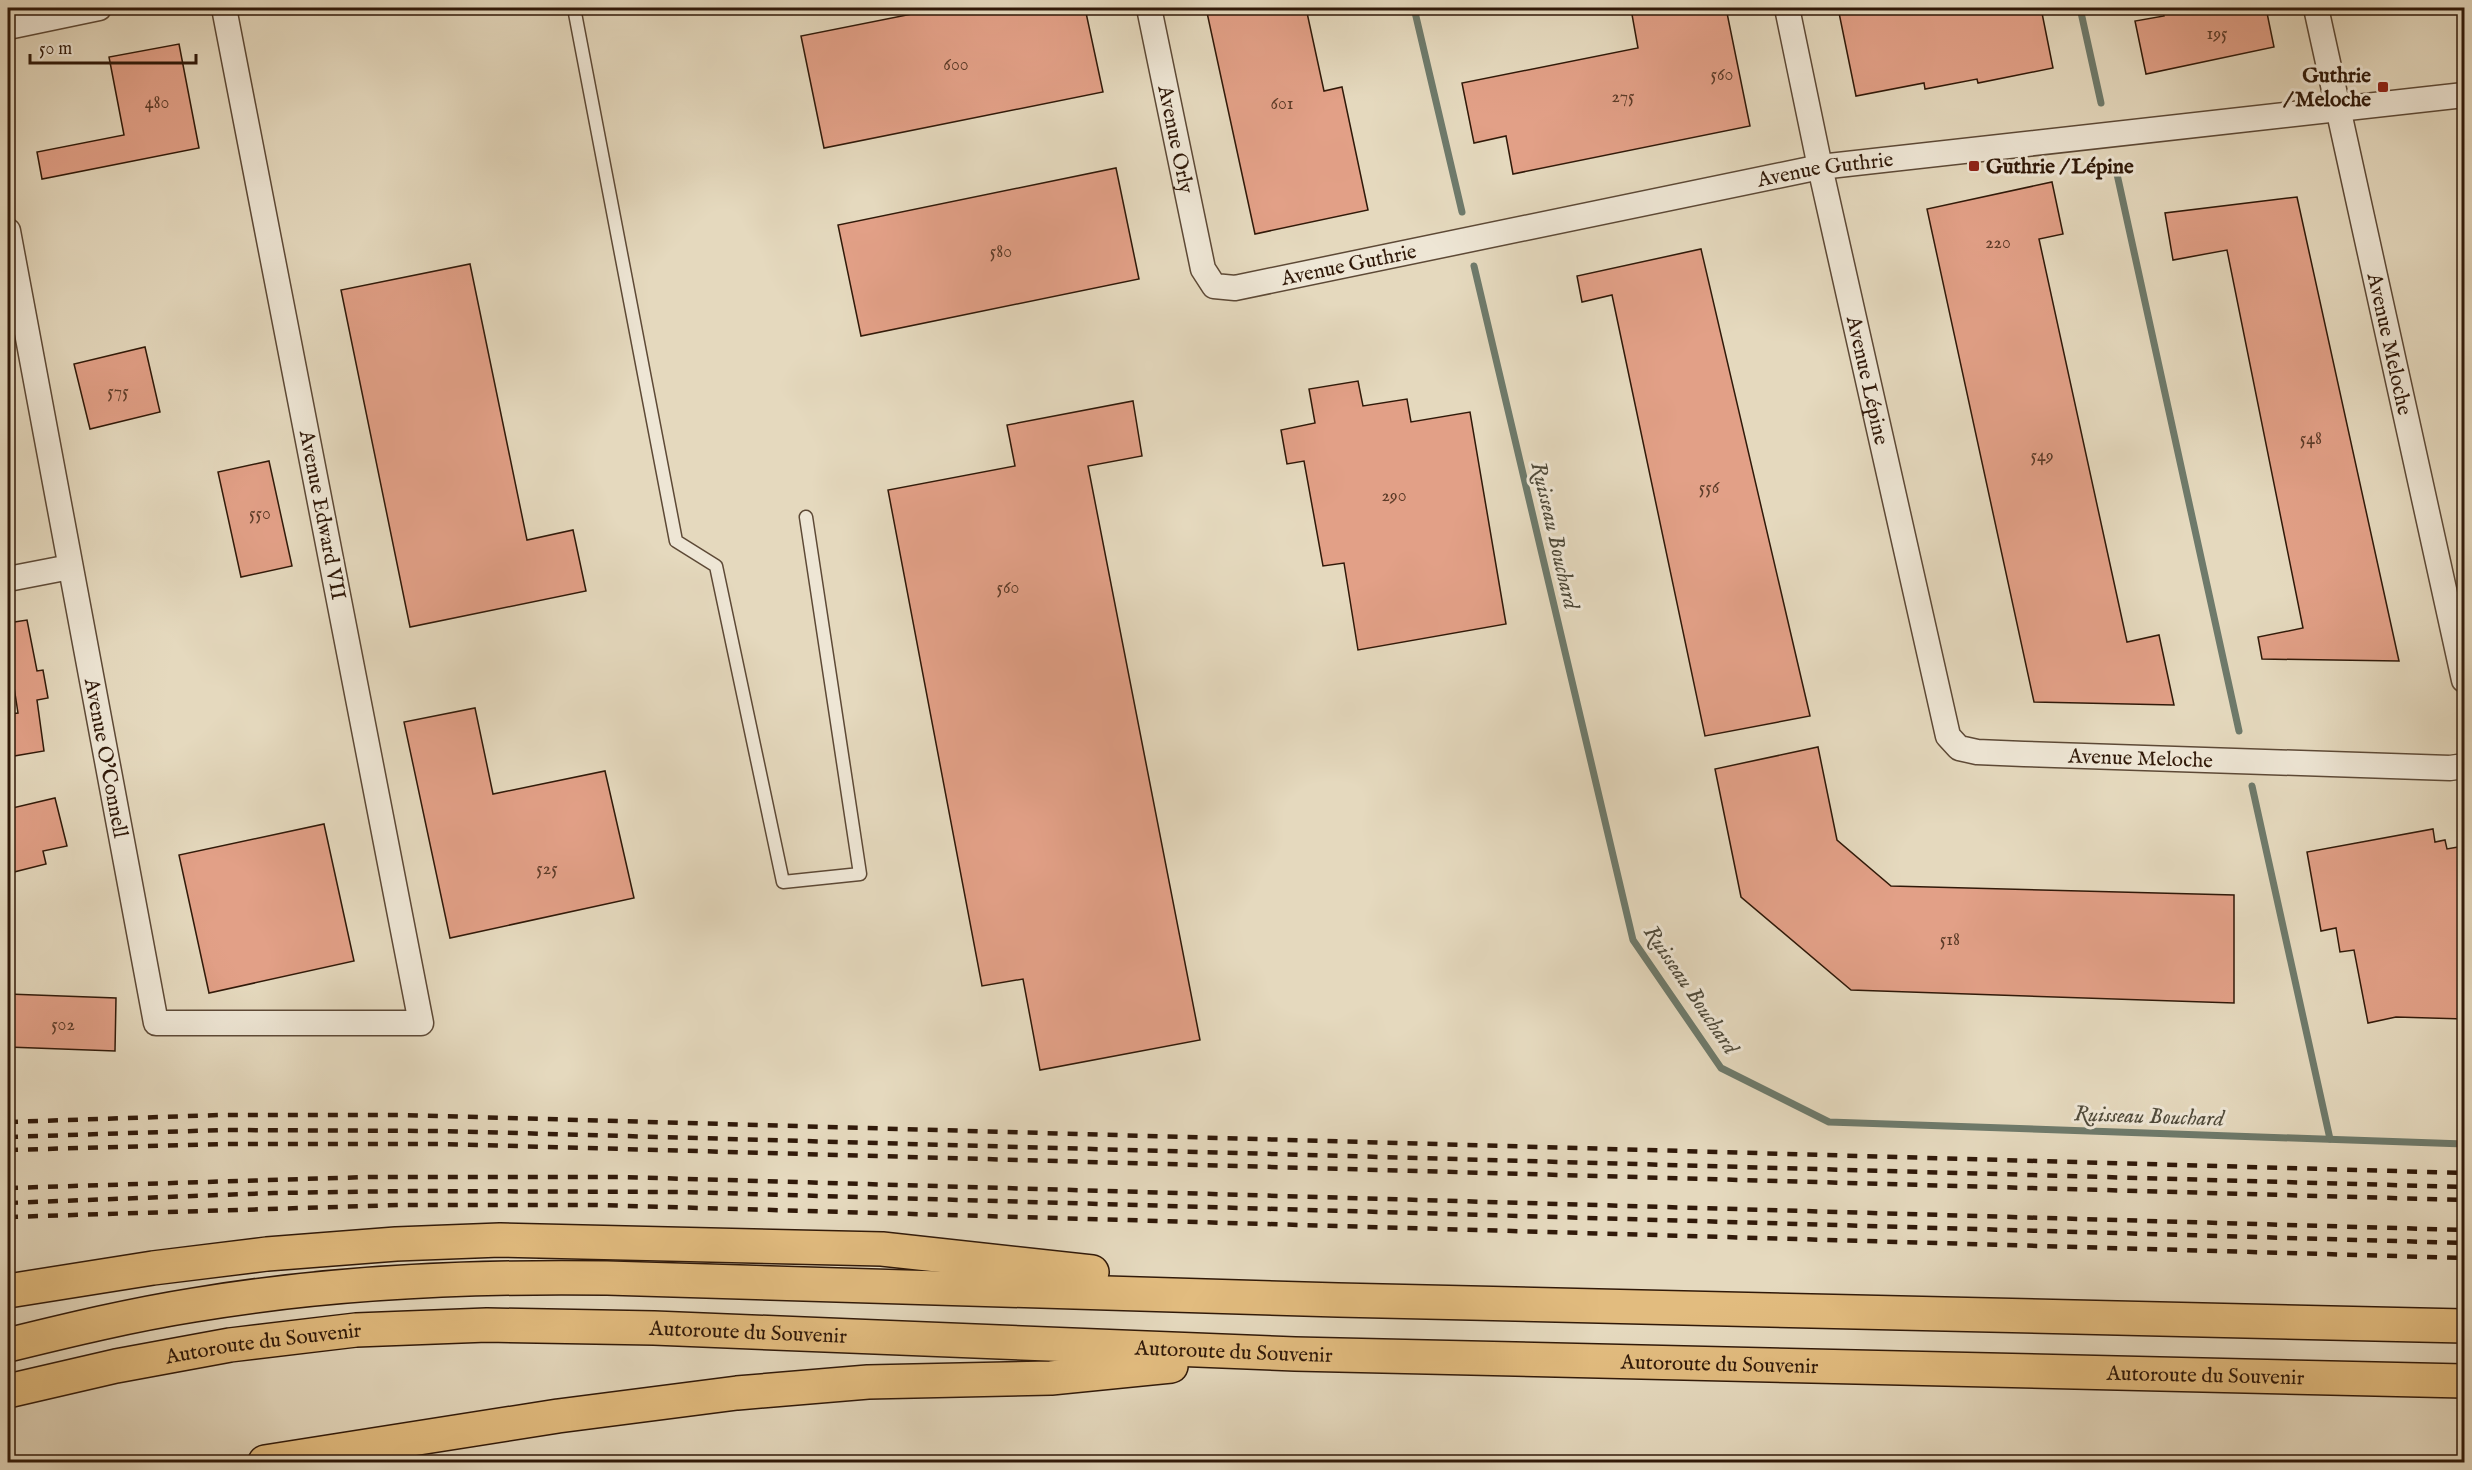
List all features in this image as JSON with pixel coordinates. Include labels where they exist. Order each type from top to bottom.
[{"type":"highway","points":[[8,1291],[153,1268],[290,1251],[405,1243],[536,1240],[882,1249],[1338,1300]]},
{"type":"highway","points":[[8,1345],[96,1324],[195,1305],[345,1286],[457,1279],[607,1278],[1338,1300],[2464,1326]]},
{"type":"highway","name":"Autoroute du Souvenir","points":[[8,1391],[116,1366],[221,1346],[314,1334],[416,1326],[528,1325],[1295,1354],[2464,1381]]},
{"type":"highway","points":[[266,1462],[598,1410],[776,1389],[868,1382],[1051,1378],[1295,1354]]},
{"type":"highway","points":[[366,1462],[446,1434]]},
{"type":"street","points":[[8,27],[99,8]]},
{"type":"street","name":"Avenue Edward VII","points":[[224,8],[421,1023]]},
{"type":"street","name":"Avenue Orly","points":[[1149,8],[1203,269]]},
{"type":"street","name":"Avenue Lépine","points":[[1787,8],[1820,167],[1948,736],[1959,748]]},
{"type":"street","name":"Avenue Meloche","points":[[2316,8],[2464,680]]},
{"type":"street","name":"Avenue Guthrie","points":[[1203,269],[1214,286],[1234,288],[1820,167],[2464,95]]},
{"type":"street","name":"Avenue O'Connell","points":[[8,231],[156,1023],[421,1023]]},
{"type":"street","points":[[8,579],[70,567]]},
{"type":"street","name":"Avenue Meloche","points":[[1959,748],[1977,752],[2024,754],[2450,768],[2464,766]]},
{"type":"lane","points":[[574,8],[676,541],[716,566],[783,882],[860,874],[806,517]]},
{"type":"building","points":[[942,8],[1085,8],[1103,92],[824,148],[801,36]]},
{"type":"building","points":[[1206,8],[1306,8],[1324,91],[1342,87],[1368,210],[1255,234]]},
{"type":"building","points":[[1726,8],[1750,126],[1513,174],[1506,136],[1474,143],[1462,83],[1638,48],[1631,9]]},
{"type":"building","points":[[1838,8],[2041,8],[2053,68],[1978,83],[1977,79],[1925,89],[1924,83],[1856,96]]},
{"type":"building","points":[[2162,8],[2266,8],[2274,47],[2146,74],[2135,21],[2164,16]]},
{"type":"building","points":[[179,44],[199,148],[42,179],[37,152],[124,135],[109,57]]},
{"type":"building","points":[[1116,168],[1139,279],[861,336],[838,225]]},
{"type":"building","points":[[2052,182],[2063,234],[2039,239],[2127,642],[2159,635],[2174,705],[2034,702],[1927,209]]},
{"type":"building","points":[[2297,197],[2399,661],[2262,659],[2258,637],[2303,628],[2227,250],[2173,260],[2165,213]]},
{"type":"building","points":[[1701,249],[1810,716],[1705,736],[1612,295],[1582,302],[1577,276]]},
{"type":"building","points":[[470,264],[527,540],[573,530],[586,591],[410,627],[341,290]]},
{"type":"building","points":[[145,347],[160,412],[90,429],[74,364]]},
{"type":"building","points":[[1358,381],[1363,406],[1407,399],[1411,422],[1470,412],[1506,624],[1358,650],[1344,563],[1323,566],[1304,461],[1287,464],[1281,430],[1315,423],[1309,389]]},
{"type":"building","points":[[1133,401],[1142,456],[1088,466],[1200,1040],[1040,1070],[1023,979],[982,986],[888,490],[1015,466],[1007,425]]},
{"type":"building","points":[[269,461],[292,566],[241,577],[218,472]]},
{"type":"building","points":[[27,620],[37,671],[43,670],[48,698],[37,700],[44,751],[8,757],[8,714],[18,713],[8,648],[8,623]]},
{"type":"building","points":[[475,708],[493,794],[605,771],[634,898],[450,938],[404,722]]},
{"type":"building","points":[[1818,747],[1837,840],[1891,886],[2234,895],[2234,1003],[1851,990],[1741,897],[1715,769]]},
{"type":"building","points":[[55,798],[67,846],[43,851],[46,864],[14,872],[8,842],[8,809]]},
{"type":"building","points":[[324,824],[354,961],[209,993],[179,855]]},
{"type":"building","points":[[2433,829],[2435,842],[2445,840],[2447,849],[2464,846],[2464,1019],[2396,1017],[2368,1023],[2354,950],[2340,952],[2336,928],[2321,931],[2307,852]]},
{"type":"building","points":[[8,994],[116,998],[115,1051],[8,1047]]},
{"type":"waterway","name":"Ruisseau Bouchard","points":[[1414,8],[1462,212]]},
{"type":"waterway","points":[[2080,8],[2101,103]]},
{"type":"waterway","points":[[2115,165],[2239,731]]},
{"type":"waterway","name":"Ruisseau Bouchard","points":[[1474,266],[1633,940],[1721,1068],[1829,1122],[2464,1144]]},
{"type":"waterway","points":[[2252,786],[2330,1139]]},
{"type":"railway","points":[[8,1122],[220,1115],[403,1115],[2464,1173]]},
{"type":"railway","points":[[8,1137],[224,1130],[443,1131],[2464,1187]]},
{"type":"railway","points":[[8,1150],[224,1144],[442,1144],[2464,1200]]},
{"type":"railway","points":[[8,1188],[369,1177],[621,1177],[2464,1230]]},
{"type":"railway","points":[[8,1203],[274,1193],[682,1192],[2464,1243]]},
{"type":"railway","points":[[8,1217],[399,1205],[596,1205],[2464,1258]]},
{"type":"place","name":"Guthrie / Meloche","points":[[2383,87]]},
{"type":"place","name":"Guthrie / Lépine","points":[[1974,166]]}]
